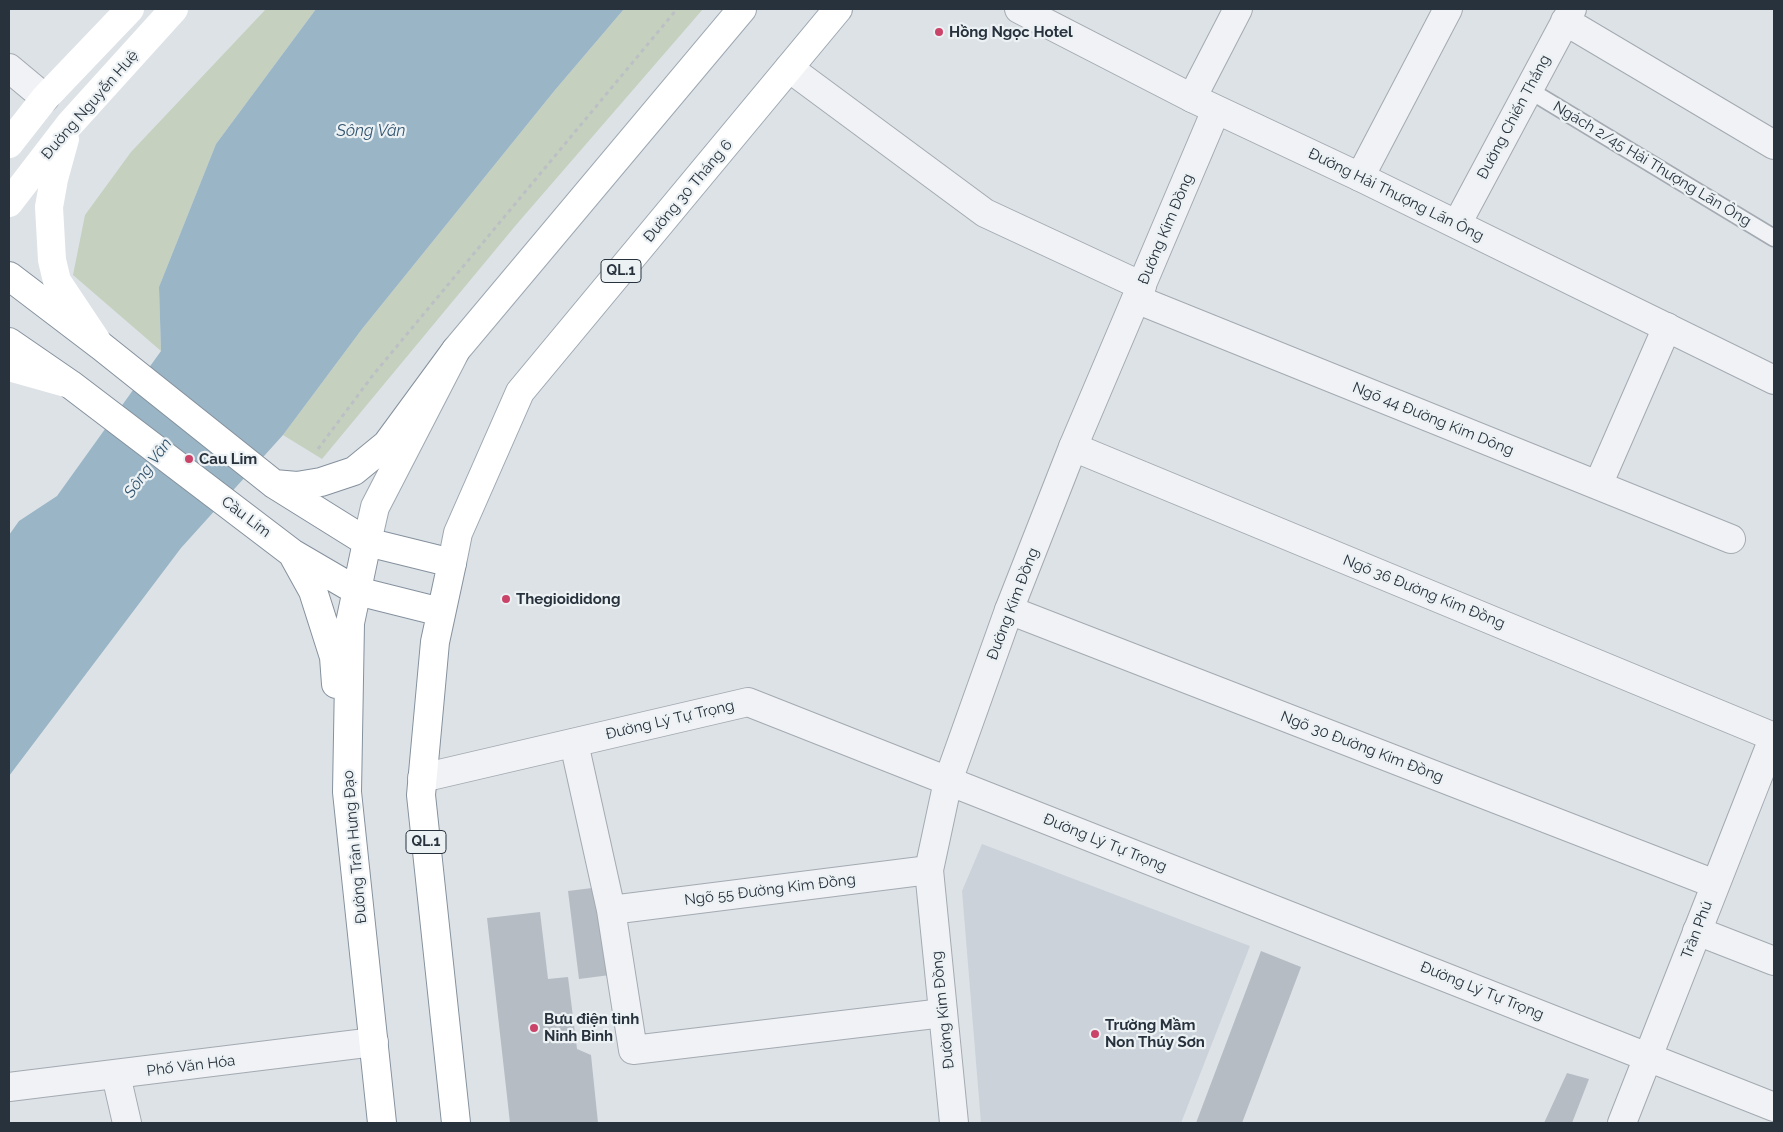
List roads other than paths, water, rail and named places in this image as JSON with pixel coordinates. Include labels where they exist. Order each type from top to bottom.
[{"type":"main road","points":[[9,144],[45,98],[130,9]]},
{"type":"main road","name":"Đuờng Nguyễn Huệ","points":[[9,203],[69,124],[174,9]]},
{"type":"main road","points":[[274,484],[297,486],[321,482],[354,471],[387,444],[456,350],[742,9]]},
{"type":"main road","name":"Đường 30 Tháng 6","points":[[452,563],[458,533],[520,392],[838,9]]},
{"type":"main road","points":[[69,124],[54,179],[49,207],[52,260],[56,281],[101,346]]},
{"type":"main road","points":[[9,276],[101,346],[274,484],[367,542],[452,563]]},
{"type":"main road","name":"Cầu Lim","points":[[9,342],[70,384],[292,553],[356,592],[441,612]]},
{"type":"main road","points":[[367,542],[375,507],[456,350]]},
{"type":"main road","points":[[9,367],[70,384]]},
{"type":"main road","name":"Đường Trân Hưng Đạo","points":[[367,542],[350,623],[347,792],[382,1123]]},
{"type":"main road","points":[[292,553],[313,591],[334,657],[347,792]]},
{"type":"main road","name":"QL.1","points":[[452,563],[435,642],[421,795],[456,1123]]},
{"type":"street","name":"Đường Hải Thượng Lãn Ông","points":[[1019,9],[1204,104],[1360,176],[1774,380]]},
{"type":"street","name":"Đường Kim Đồng","points":[[954,1123],[929,870],[948,781],[1009,610],[1073,447],[1139,292],[1238,9]]},
{"type":"street","points":[[1360,176],[1448,9]]},
{"type":"street","points":[[1569,15],[1774,145]]},
{"type":"street","name":"Đường Chiến Thắng","points":[[1457,224],[1569,15]]},
{"type":"street","points":[[9,68],[45,98]]},
{"type":"street","name":"Ngõ 44 Đường Kim Dông","points":[[790,68],[985,214],[1139,292],[1598,485],[1731,538]]},
{"type":"street","points":[[1598,485],[1667,328]]},
{"type":"street","name":"Ngõ 36 Đường Kim Đồng","points":[[1073,447],[1774,736]]},
{"type":"street","name":"Ngõ 30 Đường Kim Đồng","points":[[1009,610],[1715,884]]},
{"type":"street","name":"Đường Lý Tự Trọng","points":[[422,778],[748,702],[1774,1107]]},
{"type":"street","name":"Trần Phú","points":[[1622,1123],[1774,736]]},
{"type":"street","points":[[574,743],[611,910],[633,1050],[943,1013]]},
{"type":"street","name":"Ngõ 55 Đường Kim Đồng","points":[[611,910],[929,870]]},
{"type":"street","points":[[1697,931],[1774,961]]},
{"type":"street","name":"Phố Văn Hóa","points":[[9,1087],[374,1042]]},
{"type":"street","points":[[116,1075],[127,1123]]},
{"type":"lane","name":"Ngách 2/45 Hải Thượng Lãn Ông","points":[[1529,90],[1774,238]]},
{"type":"water","name":"Sông Vân","points":[[316,9],[624,9],[555,90],[362,329],[283,435],[181,548],[9,776],[9,535],[19,521],[57,496],[161,351],[159,287],[216,144]]},
{"type":"place","name":"Hồng Ngọc Hotel","points":[[939,32]]},
{"type":"place","name":"Cau Lim","points":[[189,459]]},
{"type":"place","name":"Thegioididong","points":[[506,599]]},
{"type":"place","name":"Bưu điện tỉnh Ninh Bình","points":[[534,1028]]},
{"type":"place","name":"Trường Mầm Non Thúy Sơn","points":[[1095,1034]]}]
